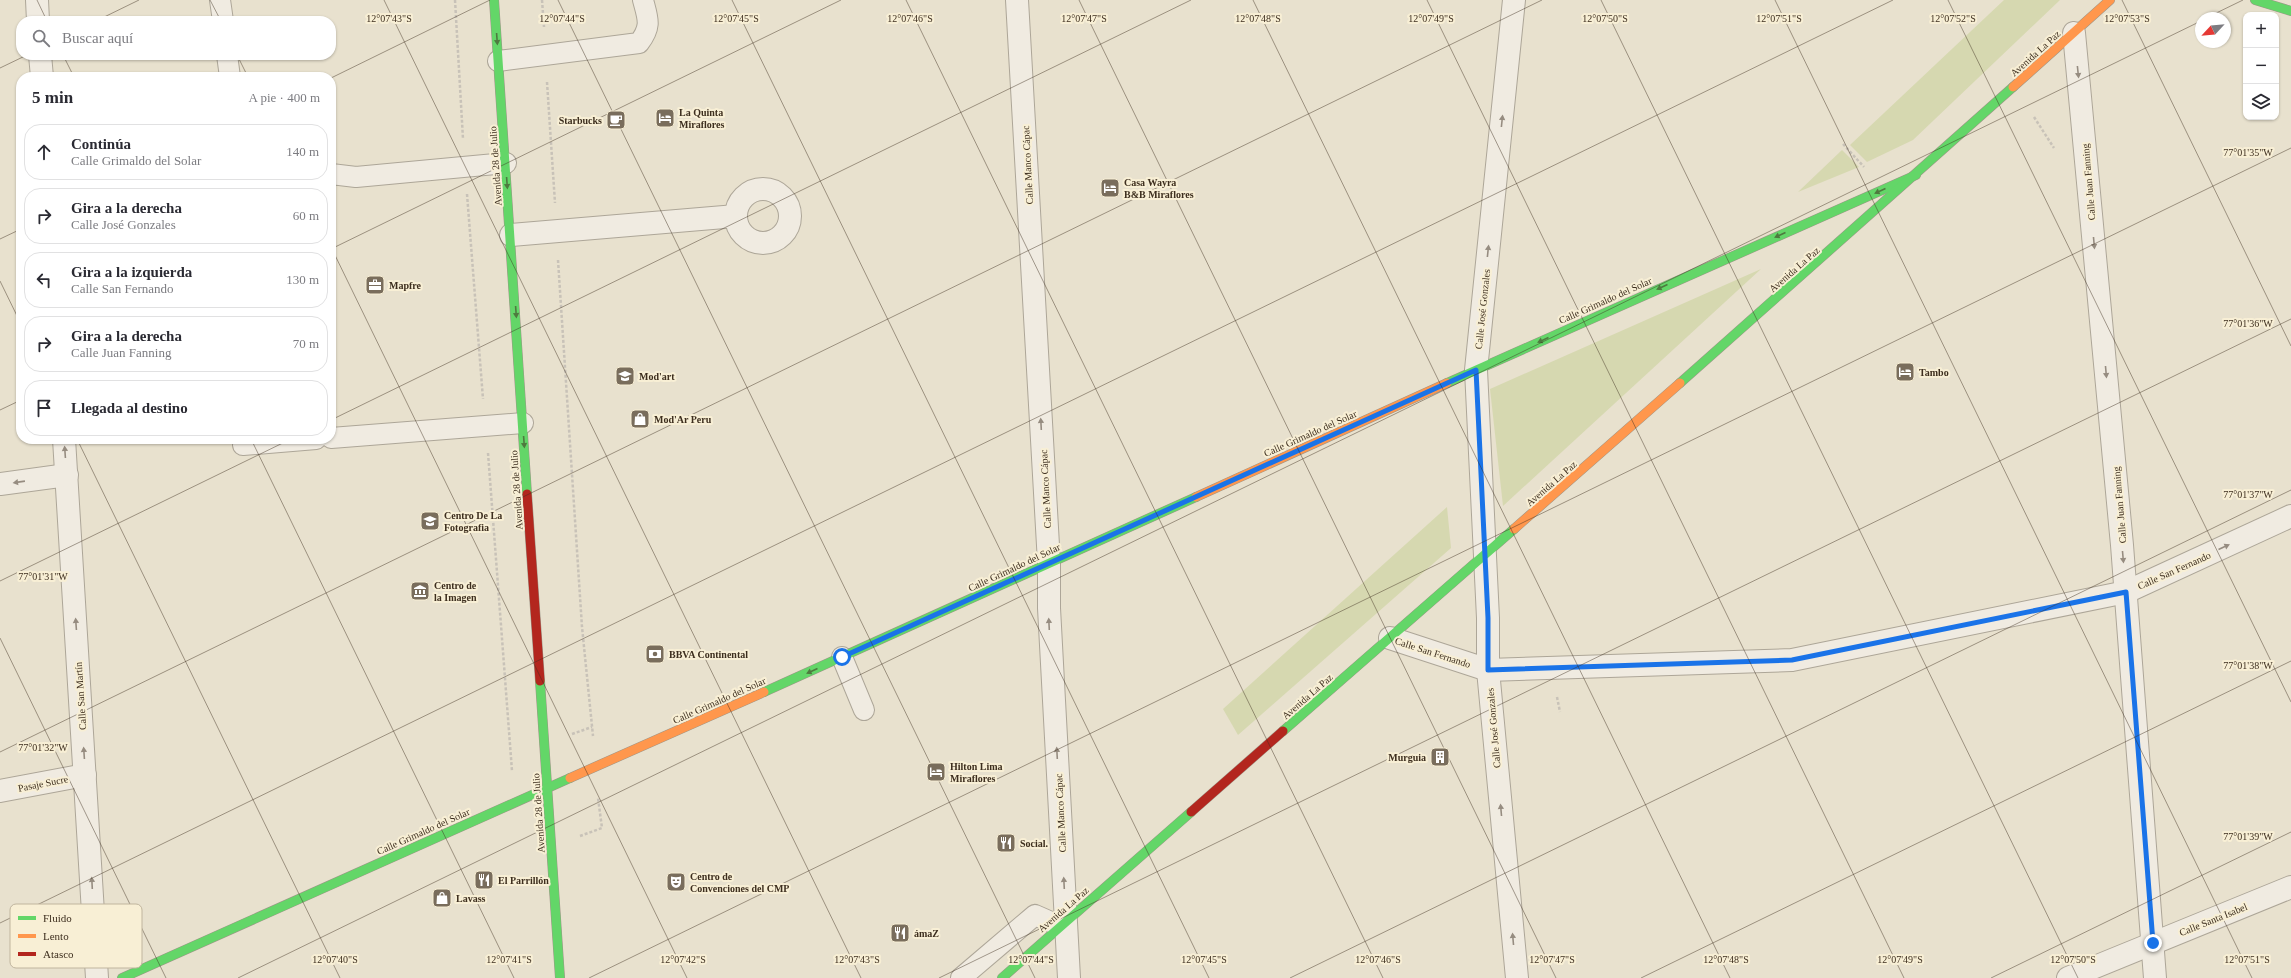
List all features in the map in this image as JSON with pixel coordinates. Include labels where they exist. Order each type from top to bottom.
[{"type":"street","points":[[37,0],[38,16]]},
{"type":"street","name":"Avenida 28 de Julio","points":[[494,0],[560,978]]},
{"type":"street","name":"Calle Manco Cápac","points":[[1017,0],[1049,563],[1049,608],[1063,924],[1068,978]]},
{"type":"street","name":"Calle José Gonzales","points":[[1514,0],[1476,370],[1486,555],[1488,670],[1517,978]]},
{"type":"street","name":"Avenida La Paz","points":[[1002,978],[1486,555],[1916,175],[2110,0]]},
{"type":"street","points":[[2255,0],[2291,11]]},
{"type":"street","name":"Calle Juan Fanning","points":[[2074,33],[2126,592],[2155,978]]},
{"type":"street","points":[[40,60],[42,72]]},
{"type":"street","name":"Calle Grimaldo del Solar","points":[[122,978],[547,787],[842,657],[1476,370],[1916,175]]},
{"type":"street","points":[[511,235],[736,216]]},
{"type":"street","name":"Calle San Martín","points":[[64,444],[93,904]]},
{"type":"street","points":[[0,484],[67,476]]},
{"type":"street","name":"Calle San Fernando","points":[[1390,638],[1488,670],[1792,660],[2126,592],[2291,516]]},
{"type":"street","name":"Pasaje Sucre","points":[[0,791],[85,775]]},
{"type":"street","name":"Calle Santa Isabel","points":[[2068,978],[2291,887]]},
{"type":"street","name":"Calle San Martín","points":[[96,968],[97,978]]},
{"type":"lane","points":[[220,0],[222,16]]},
{"type":"lane","points":[[498,61],[639,43],[649,24],[643,0]]},
{"type":"lane","points":[[228,60],[229,72]]},
{"type":"lane","points":[[336,175],[356,177],[506,163]]},
{"type":"lane","points":[[336,438],[523,423]]},
{"type":"lane","points":[[243,445],[255,444]]},
{"type":"lane","points":[[842,657],[864,710]]},
{"type":"lane","points":[[961,978],[1035,916],[1063,924]]},
{"type":"path","points":[[542,0],[582,627],[592,726]]},
{"type":"path","points":[[2034,117],[2054,148]]},
{"type":"path","points":[[1843,144],[1867,170]]},
{"type":"green space","points":[[2004,0],[2060,0],[1913,140],[1867,162],[1850,145]]},
{"type":"green space","points":[[1842,150],[1859,167],[1798,192]]},
{"type":"green space","points":[[1761,269],[1503,506],[1490,389]]},
{"type":"green space","points":[[1447,507],[1451,548],[1238,735],[1223,709]]},
{"type":"traffic: fast","points":[[494,0],[527,494]]},
{"type":"traffic: fast","points":[[2255,0],[2291,11]]},
{"type":"traffic: fast","points":[[1680,383],[2013,87]]},
{"type":"traffic: fast","points":[[1447,383],[1916,175]]},
{"type":"traffic: fast","points":[[764,692],[1196,497]]},
{"type":"traffic: fast","points":[[1283,731],[1514,529]]},
{"type":"traffic: fast","points":[[540,681],[560,978]]},
{"type":"traffic: fast","points":[[122,978],[570,778]]},
{"type":"traffic: fast","points":[[1002,978],[1191,812]]},
{"type":"traffic: slow","points":[[2013,87],[2110,0]]},
{"type":"traffic: slow","points":[[1196,497],[1447,383]]},
{"type":"traffic: slow","points":[[1514,529],[1680,383]]},
{"type":"traffic: slow","points":[[570,778],[764,692]]},
{"type":"traffic: jam","points":[[527,494],[540,681]]},
{"type":"traffic: jam","points":[[1191,812],[1283,731]]},
{"type":"place","name":"La Quinta Miraflores","points":[[665,118]]},
{"type":"place","name":"Starbucks","points":[[616,120]]},
{"type":"place","name":"Casa Wayra B&B Miraflores","points":[[1110,188]]},
{"type":"place","name":"Mapfre","points":[[375,285]]},
{"type":"place","name":"Tambo","points":[[1905,372]]},
{"type":"place","name":"Mod'art","points":[[625,376]]},
{"type":"place","name":"Mod'Ar Peru","points":[[640,419]]},
{"type":"place","name":"Centro De La Fotografia","points":[[430,521]]},
{"type":"place","name":"Centro de la Imagen","points":[[420,591]]},
{"type":"place","name":"BBVA Continental","points":[[655,654]]},
{"type":"place","name":"Murguia","points":[[1440,757]]},
{"type":"place","name":"Hilton Lima Miraflores","points":[[936,772]]},
{"type":"place","name":"Social.","points":[[1006,843]]},
{"type":"place","name":"El Parrillón","points":[[484,880]]},
{"type":"place","name":"Centro de Convenciones del CMP","points":[[676,882]]},
{"type":"place","name":"Lavass","points":[[442,898]]},
{"type":"place","name":"ámaZ","points":[[900,933]]},
{"type":"route","points":[[842,657],[1476,370],[1486,555],[1488,670],[1792,660],[2126,592],[2153,943]]}]
